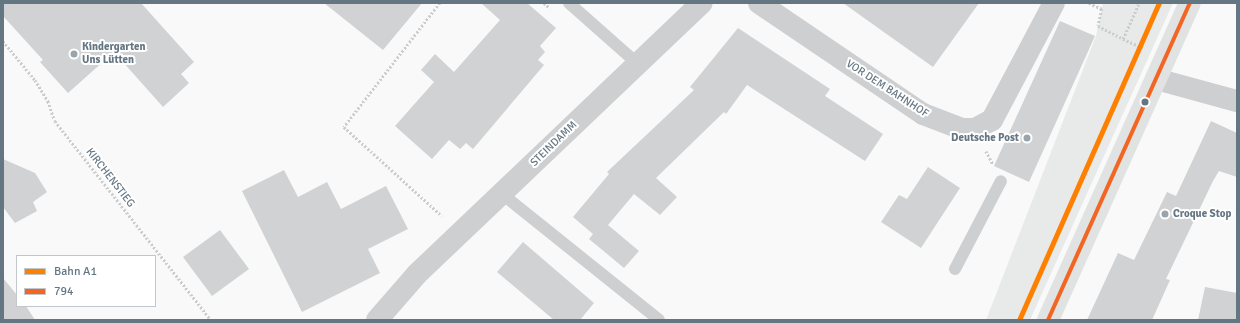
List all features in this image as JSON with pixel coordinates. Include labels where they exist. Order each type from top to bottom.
[{"type":"main road","points":[[1050,319],[1190,3]]},
{"type":"street","name":"STEINDAMM","points":[[378,320],[407,284],[462,234],[702,3]]},
{"type":"street","name":"VOR DEM BAHNHOF","points":[[759,3],[923,114],[962,129],[975,129]]},
{"type":"street","points":[[975,129],[992,120],[1054,3]]},
{"type":"street","points":[[1156,79],[1237,101]]},
{"type":"street","points":[[396,320],[407,284]]},
{"type":"lane","points":[[569,3],[638,64]]},
{"type":"lane","points":[[955,269],[1001,181]]},
{"type":"lane","points":[[502,194],[659,320]]},
{"type":"path","points":[[440,3],[344,126],[462,234]]},
{"type":"path","points":[[1089,3],[1102,9],[1098,26],[1123,39],[1139,3]]},
{"type":"path","name":"KIRCHENSTIEG","points":[[3,41],[35,80],[48,101],[55,121],[211,320]]},
{"type":"path","points":[[975,129],[1001,181]]},
{"type":"shaded area","points":[[1103,3],[1173,3],[1030,320],[986,320],[1096,36]]},
{"type":"building","name":"Kindergarten Uns Lütten","points":[[3,3],[141,3],[194,62],[181,74],[189,83],[163,107],[114,52],[68,93],[40,62],[43,60],[3,16]]},
{"type":"building","points":[[324,3],[422,3],[383,50]]},
{"type":"building","points":[[481,3],[527,3],[556,28],[540,46],[545,52],[538,60],[544,65],[473,149],[466,143],[460,149],[449,140],[432,159],[395,126],[434,82],[421,70],[435,54],[454,72],[500,20]]},
{"type":"building","points":[[843,3],[979,3],[933,67]]},
{"type":"building","points":[[1060,21],[1095,36],[1029,182],[994,166]]},
{"type":"building","points":[[738,28],[830,89],[825,96],[883,134],[865,161],[747,85],[726,114],[724,112],[656,178],[677,197],[660,215],[634,194],[608,225],[639,251],[624,268],[589,239],[593,234],[573,217],[609,174],[607,172],[694,90],[690,87]]},
{"type":"building","points":[[1211,121],[1237,133],[1237,177],[1219,171],[1213,181],[1166,279],[1170,280],[1152,320],[1087,320],[1118,253],[1134,260],[1167,192],[1176,196]]},
{"type":"building","points":[[3,159],[35,173],[47,192],[33,202],[37,211],[15,223],[3,207]]},
{"type":"building","points":[[928,167],[960,188],[921,248],[881,222],[899,195],[907,199]]},
{"type":"building","points":[[284,170],[298,197],[327,182],[341,209],[386,186],[408,229],[368,249],[380,273],[302,312],[242,191]]},
{"type":"building","points":[[220,230],[249,269],[212,296],[183,257]]},
{"type":"building","points":[[523,242],[594,303],[580,320],[554,320],[497,272]]},
{"type":"building","points":[[3,278],[16,294],[16,307],[27,307],[35,320],[3,320]]},
{"type":"building","points":[[1205,287],[1237,293],[1237,320],[1198,320]]},
{"type":"rail line","name":"A1","points":[[1019,320],[1159,3]]},
{"type":"transit line","name":"794","points":[[1048,320],[1190,3]]},
{"type":"place","name":"Kindergarten Uns Lütten","points":[[74,54]]},
{"type":"place","name":"Deutsche Post","points":[[1027,138]]},
{"type":"place","name":"Croque Stop","points":[[1165,214]]}]
